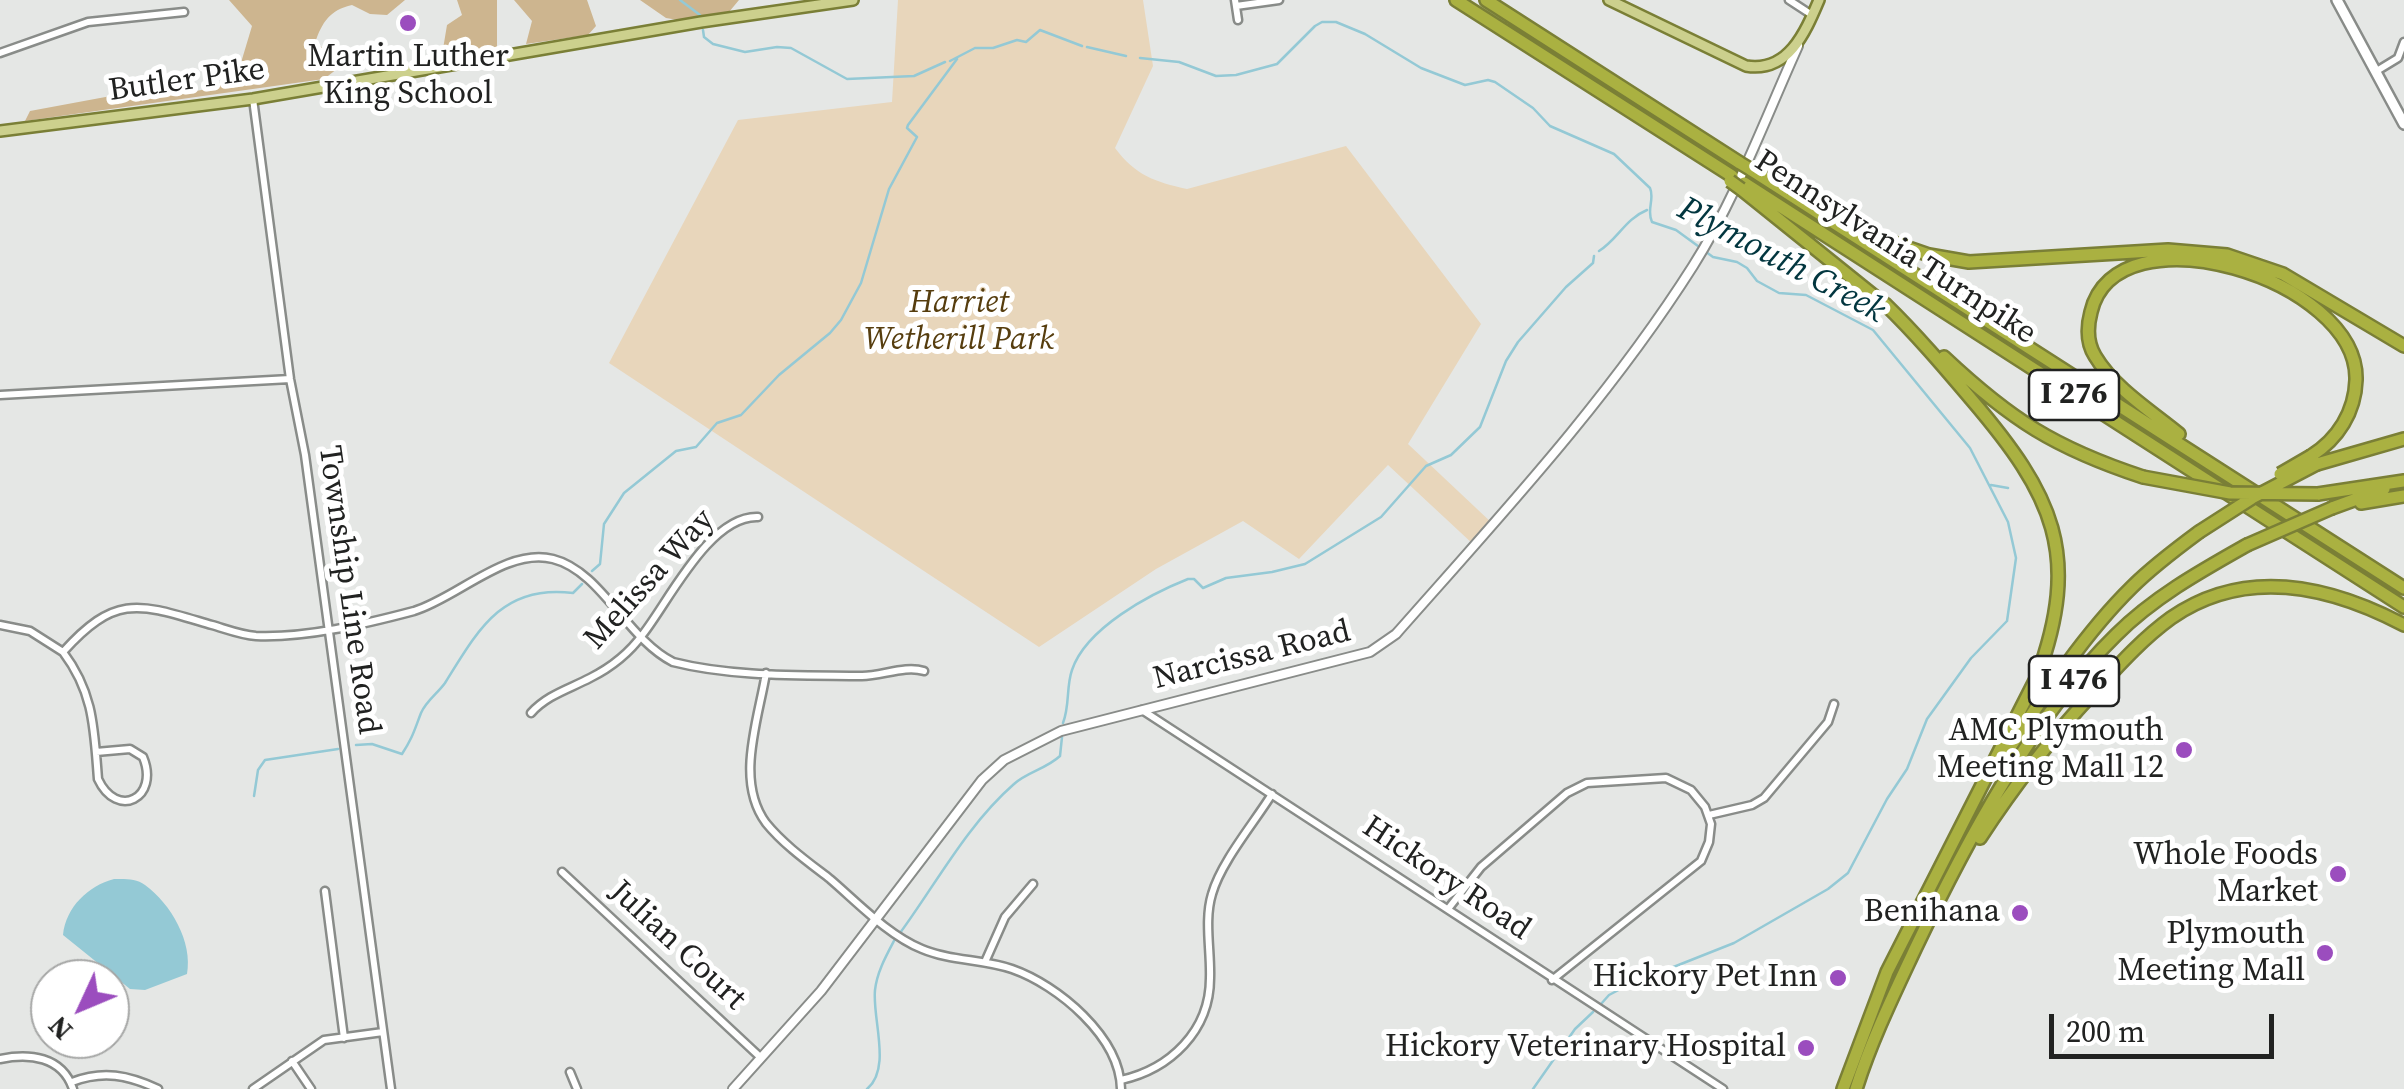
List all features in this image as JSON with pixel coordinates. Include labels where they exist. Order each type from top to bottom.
[{"type":"highway","name":"Pennsylvania Turnpike","points":[[1456,0],[2404,607]]},
{"type":"highway","name":"Pennsylvania Turnpike","points":[[1486,0],[2404,588]]},
{"type":"highway","points":[[1736,182],[1885,304],[2019,422],[2102,463],[2143,477],[2230,493],[2318,494],[2404,481]]},
{"type":"highway","points":[[1835,222],[1929,255],[1969,262],[2168,250],[2228,256],[2284,274],[2404,346]]},
{"type":"highway","points":[[2217,466],[2116,381],[2092,349],[2088,327],[2096,296],[2106,281],[2122,271],[2147,262],[2166,261],[2228,268],[2286,290],[2332,322],[2352,358],[2356,373],[2354,398],[2340,430],[2314,460]]},
{"type":"highway","points":[[1885,304],[2022,462],[2042,499],[2056,552],[2058,585],[2052,636],[2037,678],[1980,794]]},
{"type":"highway","points":[[2314,460],[2404,438]]},
{"type":"highway","name":"I 476","points":[[1844,1089],[1887,972],[1942,860],[2049,688],[2132,586],[2247,494],[2314,460]]},
{"type":"highway","name":"I 476","points":[[1856,1089],[1928,922],[1993,800],[2078,675],[2148,606],[2248,544],[2404,481]]},
{"type":"highway","points":[[2332,508],[2404,496]]},
{"type":"highway","points":[[1928,922],[2034,760],[2123,661],[2174,616],[2223,594],[2294,588],[2339,596],[2404,626]]},
{"type":"main road","name":"Butler Pike","points":[[0,131],[254,99],[701,22],[853,0]]},
{"type":"main road","points":[[1609,0],[1753,67],[1778,62],[1802,37],[1818,0]]},
{"type":"main road","points":[[2338,0],[2404,124]]},
{"type":"street","points":[[1238,20],[1236,3],[1278,0]]},
{"type":"street","points":[[1790,0],[1812,15]]},
{"type":"street","points":[[0,54],[79,24],[184,12]]},
{"type":"street","name":"Narcissa Road","points":[[733,1089],[821,990],[993,769],[1061,731],[1370,652],[1388,640],[1578,425],[1702,250],[1802,37]]},
{"type":"street","points":[[2375,72],[2398,58],[2404,42]]},
{"type":"street","name":"Township Line Road","points":[[254,99],[290,379],[305,454],[392,1089]]},
{"type":"street","points":[[0,395],[290,379]]},
{"type":"street","name":"Melissa Way","points":[[531,713],[546,698],[604,670],[640,638],[715,537],[740,520],[758,518]]},
{"type":"street","points":[[62,652],[87,625],[119,610],[154,608],[259,636],[328,629],[422,608],[512,562],[539,557],[577,569],[640,638],[673,662],[766,673],[866,676],[908,669],[924,671]]},
{"type":"street","points":[[0,625],[30,631],[62,652],[82,678],[87,692],[98,779],[108,794],[124,802],[140,795],[148,778],[143,757],[130,749],[96,752]]},
{"type":"street","points":[[766,673],[750,776],[754,804],[772,830],[877,919],[920,949],[985,962],[1029,976],[1093,1024],[1112,1054],[1121,1084],[1167,1060],[1197,1029],[1210,983],[1212,894],[1272,794]]},
{"type":"street","points":[[1709,815],[1746,808],[1764,798],[1828,722],[1834,704]]},
{"type":"street","name":"Hickory Road","points":[[1142,710],[1723,1089]]},
{"type":"street","points":[[1448,909],[1482,867],[1567,793],[1586,783],[1666,778],[1691,790],[1709,815],[1709,842],[1694,868],[1552,980]]},
{"type":"street","name":"Julian Court","points":[[562,872],[759,1056]]},
{"type":"street","points":[[985,962],[1004,917],[1032,884]]},
{"type":"street","points":[[324,892],[344,1038]]},
{"type":"street","points":[[254,1089],[324,1040],[383,1032]]},
{"type":"street","points":[[0,1059],[35,1056],[54,1065],[72,1086],[92,1074],[110,1074],[158,1089]]},
{"type":"street","points":[[292,1062],[311,1089]]},
{"type":"street","points":[[570,1072],[577,1089]]},
{"type":"green space","name":"Harriet Wetherill Park","points":[[898,0],[1143,0],[1153,66],[1115,148],[1138,171],[1165,183],[1187,189],[1346,146],[1481,324],[1408,444],[1493,524],[1474,545],[1388,465],[1299,559],[1243,521],[1156,569],[1039,647],[609,363],[738,120],[892,102]]},
{"type":"shaded area","points":[[229,0],[405,0],[387,15],[370,14],[352,5],[328,18],[315,43],[346,62],[324,79],[25,121],[30,111],[154,88],[212,88],[240,66],[252,26]]},
{"type":"shaded area","points":[[457,0],[497,0],[497,47],[462,55],[443,49],[447,25],[462,15]]},
{"type":"shaded area","points":[[514,0],[587,0],[596,26],[588,35],[526,44],[532,21]]},
{"type":"shaded area","points":[[640,0],[739,0],[729,12],[678,20],[666,18]]},
{"type":"water","points":[[114,879],[130,879],[155,893],[183,937],[187,974],[145,990],[130,989],[130,959],[93,959],[63,935],[74,907],[95,887]]},
{"type":"waterway","name":"Plymouth Creek","points":[[680,0],[700,15]]},
{"type":"waterway","name":"Plymouth Creek","points":[[1140,58],[1179,62],[1216,76],[1236,75],[1277,64],[1315,26],[1336,22],[1365,34],[1421,68],[1465,85],[1495,82],[1533,108],[1550,126],[1614,154],[1650,188],[1652,222],[1676,230],[1713,257],[1737,262],[1757,281],[1779,293],[1806,295],[1873,330],[1970,448],[2008,522],[2016,558],[2007,621],[1971,658],[1927,719],[1907,769],[1848,873],[1828,889],[1734,943],[1628,985],[1601,1004]]},
{"type":"waterway","name":"Plymouth Creek","points":[[703,30],[704,37],[713,44],[745,52],[791,48],[847,79],[914,76],[945,62]]},
{"type":"waterway","name":"Plymouth Creek","points":[[950,61],[975,48],[993,48],[1017,40],[1026,42],[1040,30],[1082,46]]},
{"type":"waterway","name":"Plymouth Creek","points":[[1087,47],[1126,56]]},
{"type":"waterway","points":[[592,571],[600,564],[604,524],[624,493],[676,451],[696,447],[717,423],[741,415],[841,320],[861,283],[889,189],[917,137],[908,125],[957,59]]},
{"type":"waterway","points":[[1599,251],[1647,210]]},
{"type":"waterway","points":[[1063,723],[1070,676],[1079,655],[1121,614],[1188,579],[1194,579],[1203,588],[1226,578],[1305,564],[1381,517],[1426,466],[1451,455],[1480,427],[1506,361],[1518,342],[1566,287],[1593,263],[1594,256]]},
{"type":"waterway","name":"Plymouth Creek","points":[[1991,485],[2008,488]]},
{"type":"waterway","points":[[356,745],[372,744],[402,754],[423,709],[495,615],[528,596],[573,593],[582,584]]},
{"type":"waterway","points":[[900,933],[981,818],[1019,780],[1060,756],[1062,737]]},
{"type":"waterway","points":[[254,796],[258,770],[265,760],[338,749]]},
{"type":"waterway","points":[[867,1089],[874,1080],[880,1056],[876,983],[895,939]]},
{"type":"waterway","points":[[1533,1089],[1575,1029],[1593,1012]]},
{"type":"place","name":"Martin Luther King School","points":[[408,23]]},
{"type":"place","name":"AMC Plymouth Meeting Mall 12","points":[[2184,750]]},
{"type":"place","name":"Whole Foods Market","points":[[2338,874]]},
{"type":"place","name":"Benihana","points":[[2020,913]]},
{"type":"place","name":"Plymouth Meeting Mall","points":[[2325,953]]},
{"type":"place","name":"Hickory Pet Inn","points":[[1838,978]]},
{"type":"place","name":"Hickory Veterinary Hospital","points":[[1806,1048]]}]
